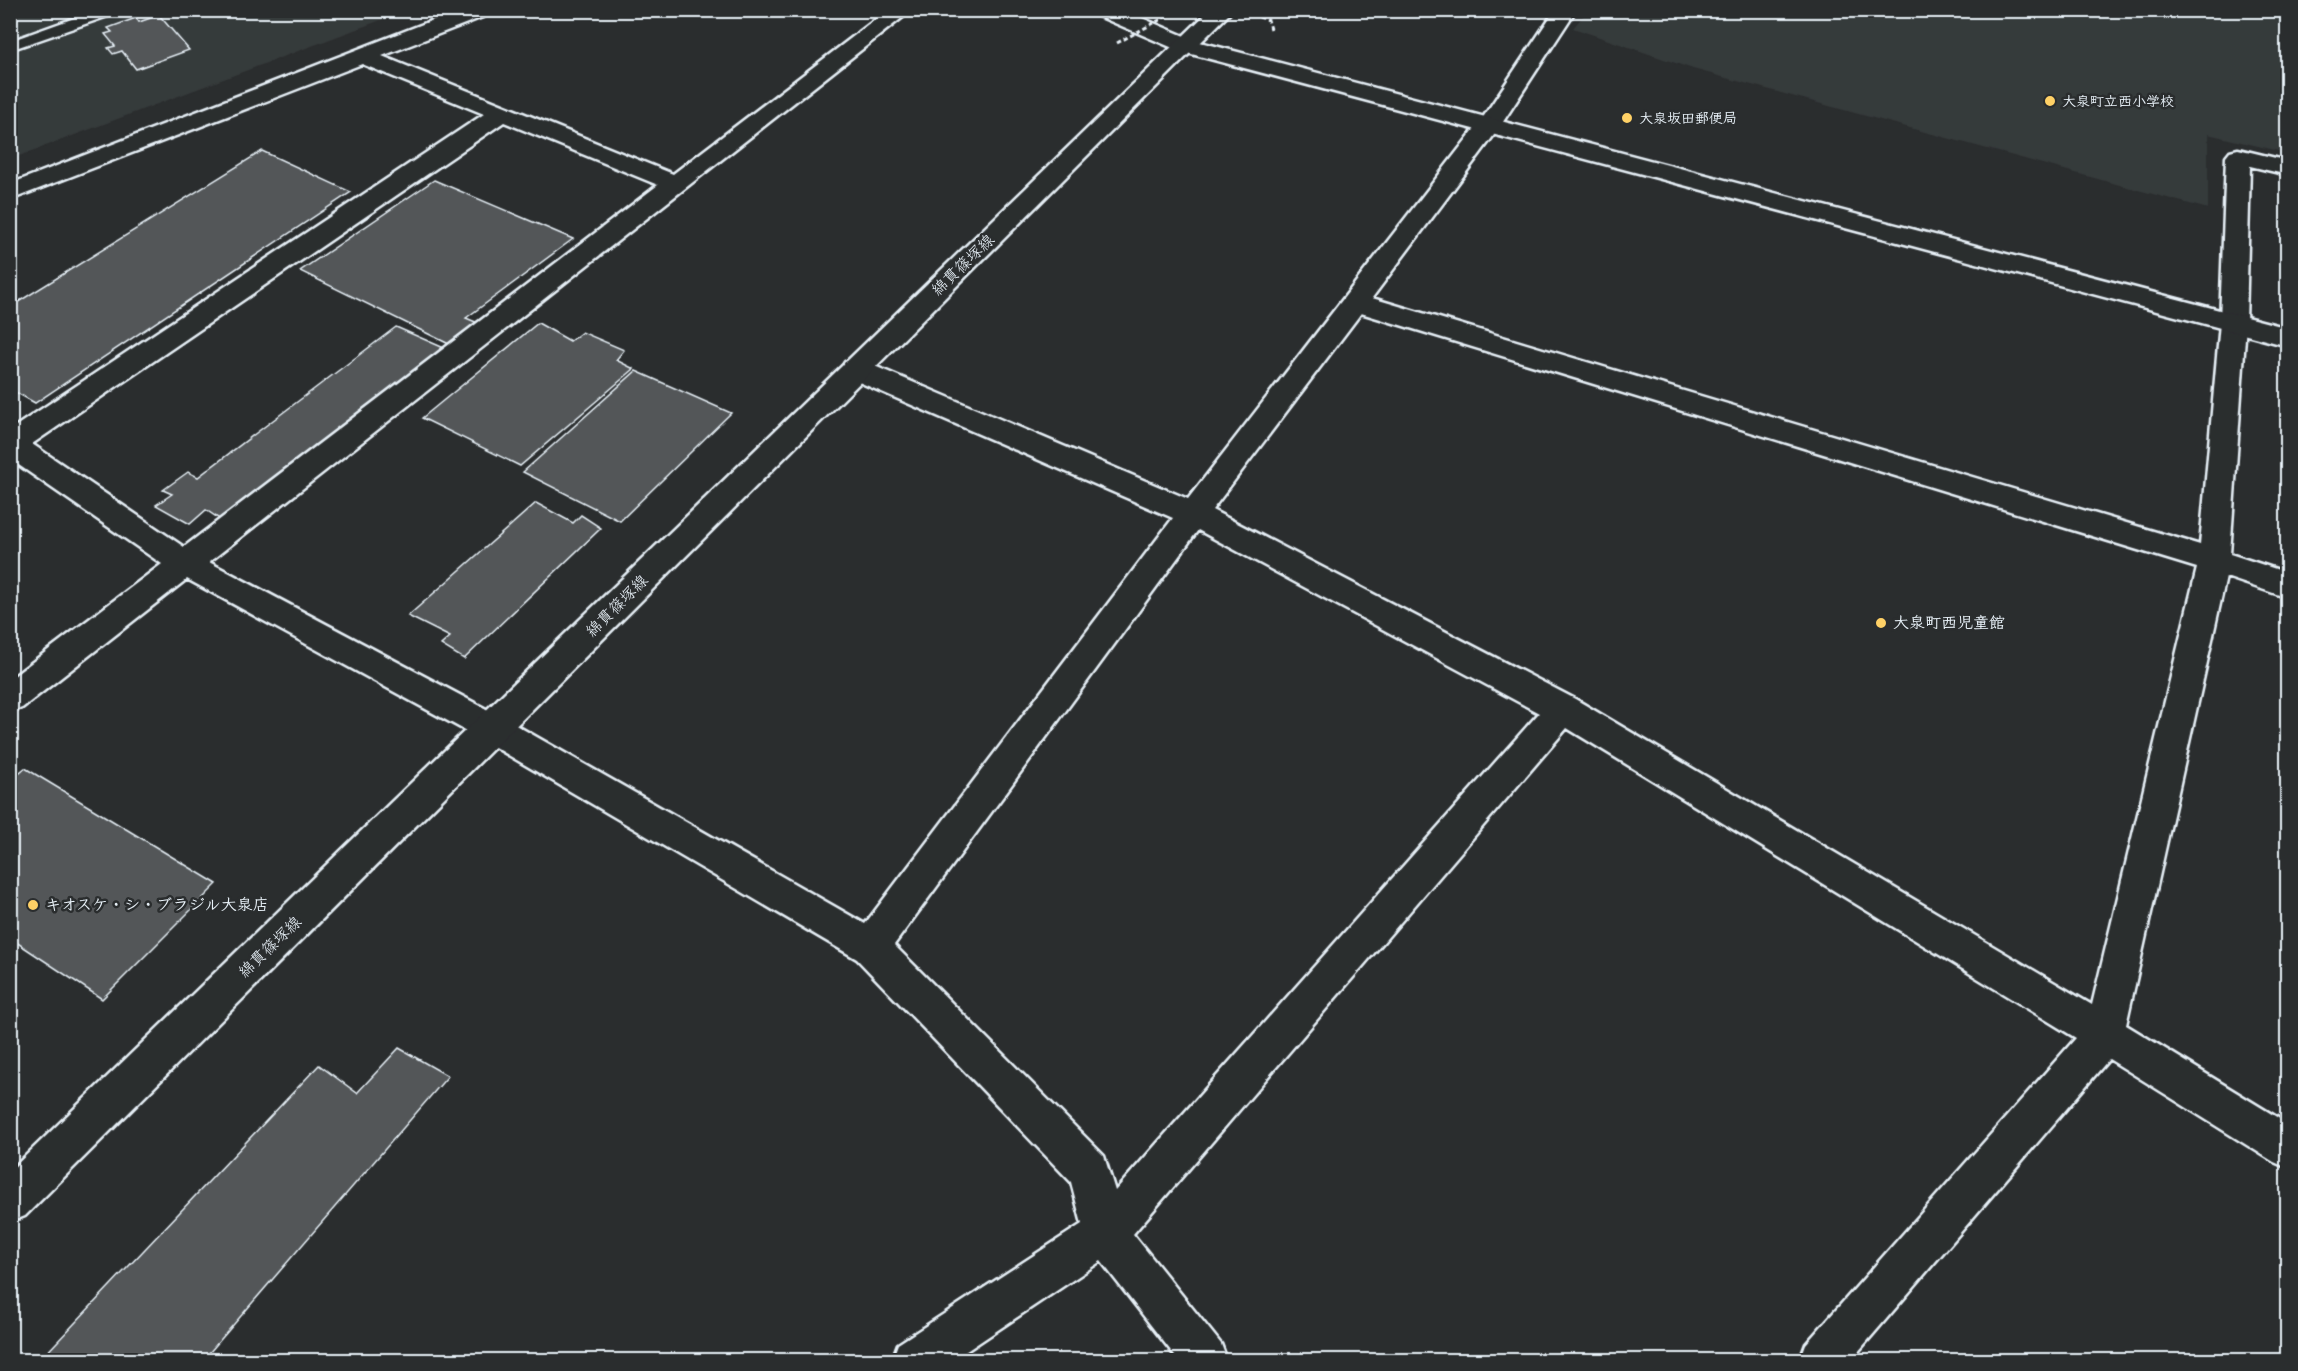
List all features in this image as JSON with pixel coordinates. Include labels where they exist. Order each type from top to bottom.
[{"type":"street","points":[[10,193],[480,10]]},
{"type":"street","points":[[10,698],[902,10]]},
{"type":"street","points":[[1104,10],[1188,46],[2288,337]]},
{"type":"street","name":"綿貫篠塚線","points":[[10,1202],[493,729],[855,369],[1223,10]]},
{"type":"street","points":[[870,947],[1193,514],[1489,126],[1566,10]]},
{"type":"street","points":[[363,56],[676,184]]},
{"type":"street","points":[[501,113],[11,444],[184,562],[493,729],[870,947],[1089,1171],[1106,1233],[1205,1360]]},
{"type":"street","points":[[1822,1360],[2105,1034],[2214,561],[2233,323],[2238,156],[2288,168]]},
{"type":"street","points":[[1356,302],[2214,561],[2288,586]]},
{"type":"street","points":[[855,369],[1193,514],[1563,709],[2105,1034],[2288,1148]]},
{"type":"street","points":[[914,1360],[1106,1233],[1563,709]]},
{"type":"lane","points":[[10,46],[101,12]]},
{"type":"path","points":[[1117,43],[1178,10]]},
{"type":"shaded area","name":"大泉町立西小学校","points":[[1588,10],[2287,11],[2287,153],[2208,134],[2208,209],[1693,69],[1573,28]]},
{"type":"shaded area","points":[[11,11],[405,11],[11,159]]},
{"type":"building","points":[[159,15],[189,50],[136,69],[122,51],[113,54],[108,48],[115,46],[105,34],[112,32],[108,28],[136,18],[139,22]]},
{"type":"building","points":[[262,151],[351,192],[35,403],[10,389],[10,307]]},
{"type":"building","points":[[434,180],[573,239],[466,318],[478,323],[451,345],[300,271]]},
{"type":"building","points":[[538,323],[570,341],[582,332],[624,350],[616,360],[634,369],[520,466],[422,418]]},
{"type":"building","points":[[396,327],[444,348],[224,522],[206,510],[190,524],[156,505],[172,494],[163,490],[188,472],[198,477]]},
{"type":"building","points":[[636,371],[731,413],[620,521],[523,472]]},
{"type":"building","points":[[536,503],[573,523],[581,515],[601,528],[464,659],[441,645],[450,637],[408,616]]},
{"type":"building","points":[[25,768],[217,884],[102,999],[10,938],[10,780]]},
{"type":"building","points":[[399,1048],[448,1076],[203,1360],[40,1360],[319,1065],[357,1093]]},
{"type":"place","name":"大泉町立西小学校","points":[[2050,101]]},
{"type":"place","name":"大泉坂田郵便局","points":[[1627,118]]},
{"type":"place","name":"大泉町西児童館","points":[[1881,623]]},
{"type":"place","name":"キオスケ・シ・ブラジル大泉店","points":[[33,905]]}]
